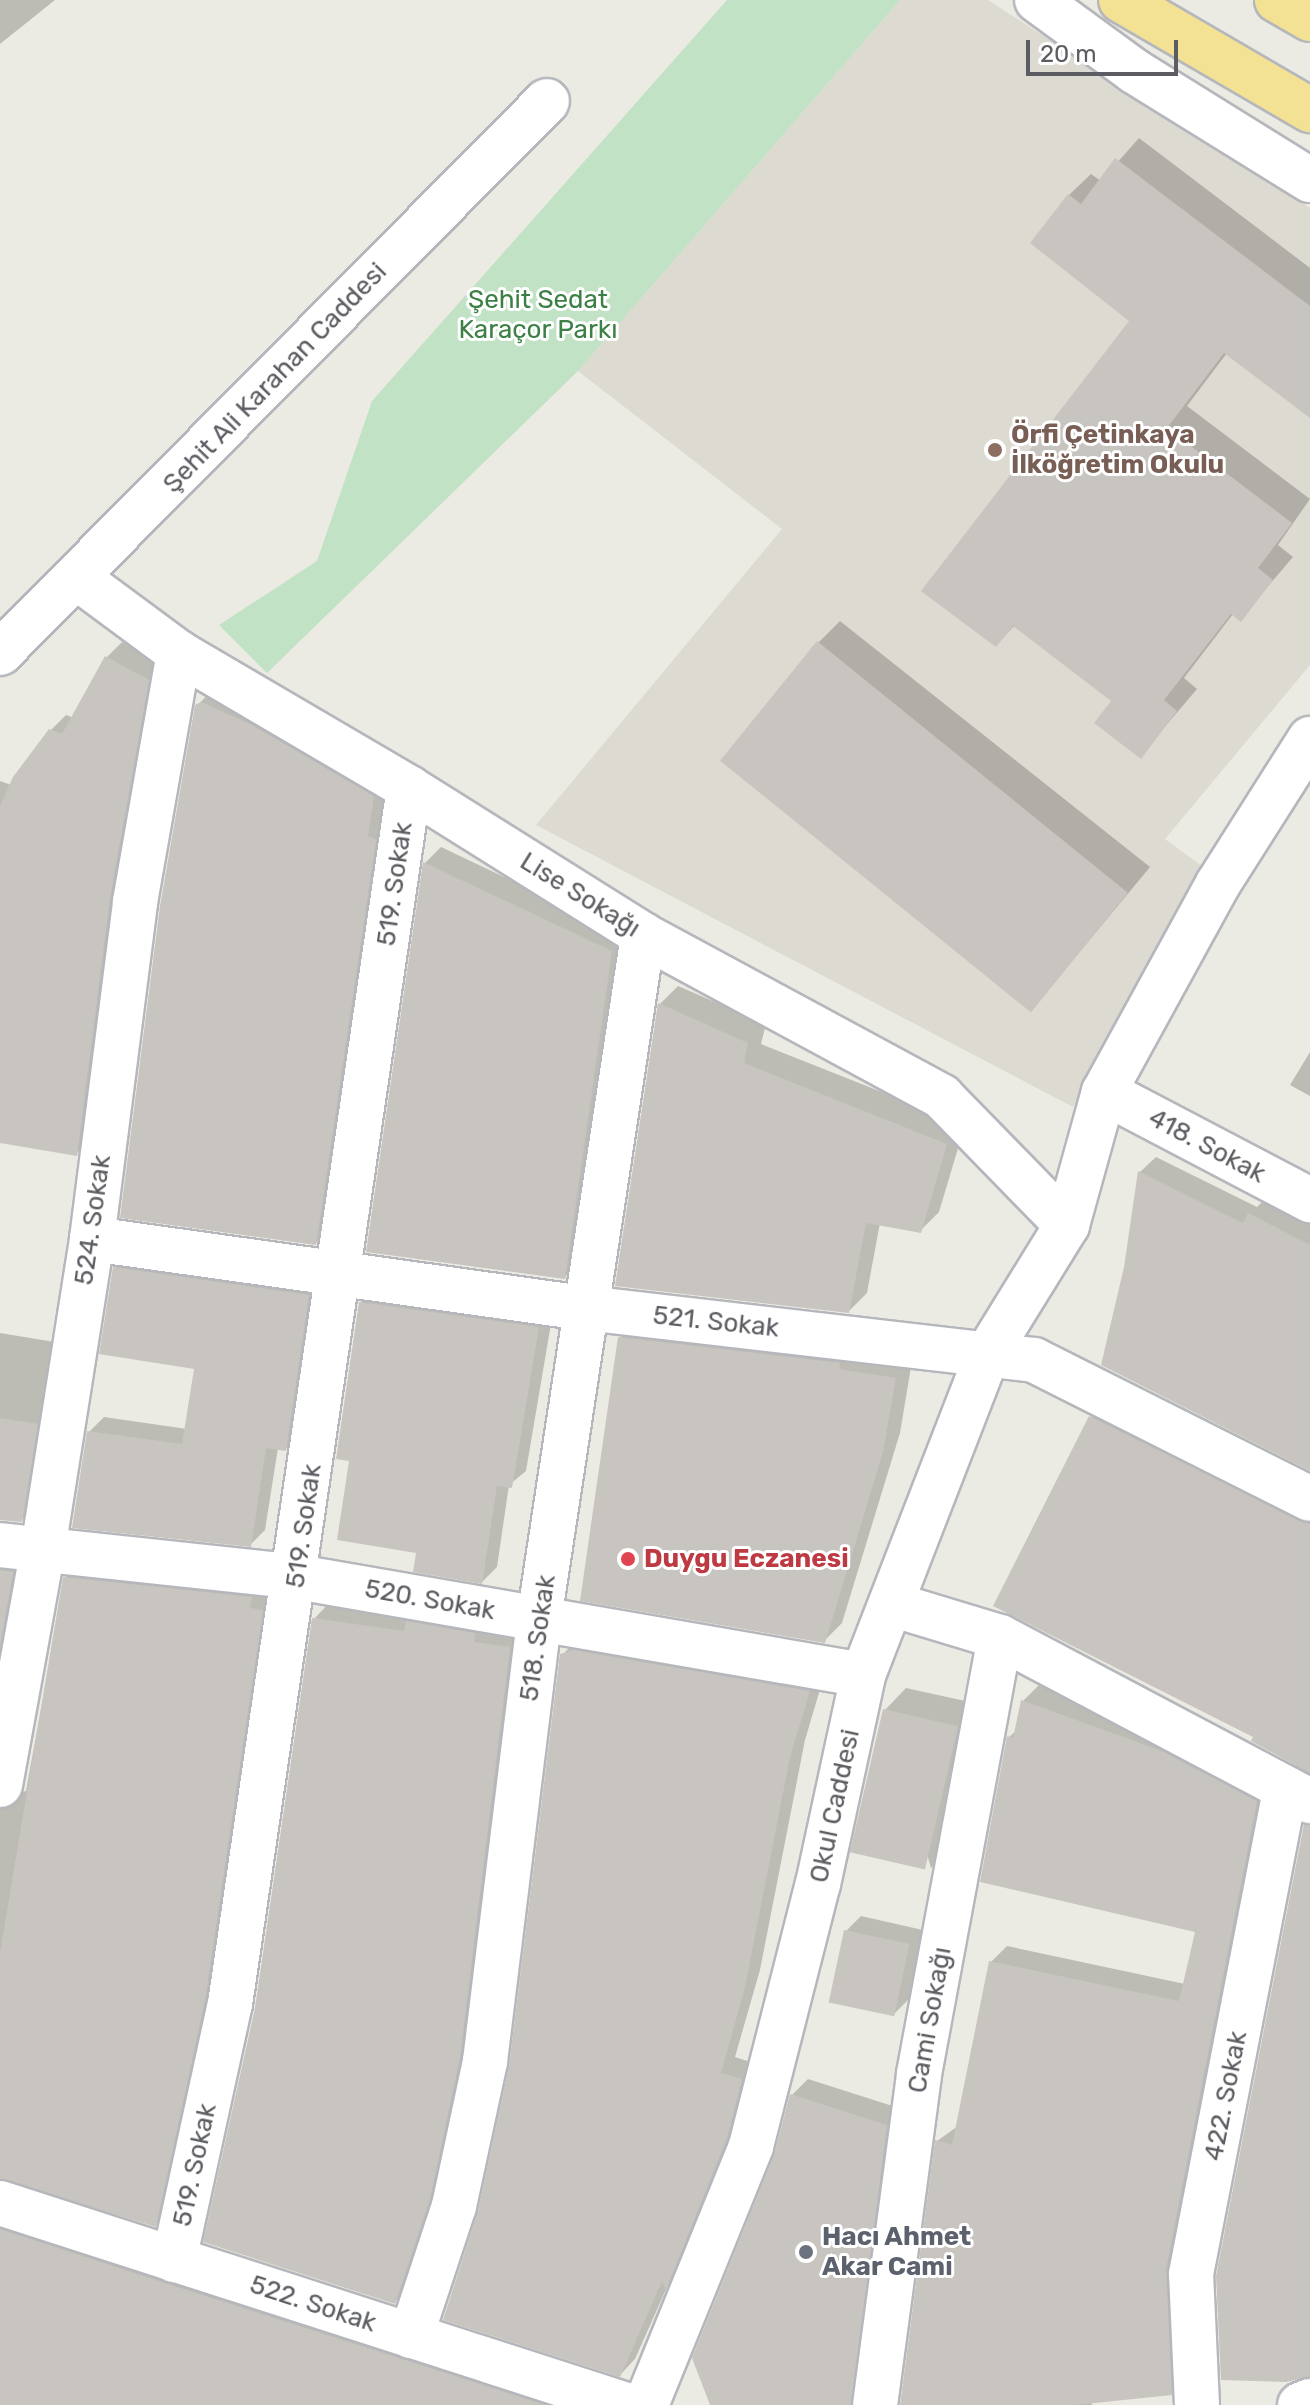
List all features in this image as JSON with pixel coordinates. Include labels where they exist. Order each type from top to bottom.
[{"type":"highway","points":[[1121,0],[1310,110]]},
{"type":"highway","points":[[1277,0],[1310,19]]},
{"type":"street","points":[[1037,0],[1134,71],[1310,180]]},
{"type":"street","name":"Şehit Ali Karahan Caddesi","points":[[0,653],[79,579],[547,101]]},
{"type":"street","name":"Lise Sokağı","points":[[79,579],[179,653],[409,788],[643,935],[942,1097],[1067,1225]]},
{"type":"street","name":"524. Sokak","points":[[0,1785],[43,1549],[92,1239],[135,902],[179,653]]},
{"type":"street","name":"Okul Caddesi","points":[[646,2405],[751,2146],[818,1884],[863,1675],[988,1353],[1067,1225],[1104,1092],[1218,884],[1310,739]]},
{"type":"street","name":"519. Sokak","points":[[174,2260],[230,2004],[297,1577],[409,788]]},
{"type":"street","name":"518. Sokak","points":[[411,2336],[454,2206],[485,2061],[539,1619],[643,935]]},
{"type":"street","name":"418. Sokak","points":[[1104,1092],[1310,1200]]},
{"type":"street","name":"521. Sokak","points":[[92,1239],[585,1308],[1034,1360],[1310,1499]]},
{"type":"street","name":"520. Sokak","points":[[0,1545],[297,1577],[863,1675]]},
{"type":"street","points":[[891,1604],[1000,1637],[1298,1796]]},
{"type":"street","name":"Cami Sokağı","points":[[875,2405],[919,2074],[1000,1637]]},
{"type":"street","name":"422. Sokak","points":[[1197,2405],[1191,2274],[1298,1796]]},
{"type":"street","name":"522. Sokak","points":[[0,2203],[626,2405]]},
{"type":"street","points":[[1300,2405],[1310,2401]]},
{"type":"shaded area","name":"Örfi Çetinkaya İlköğretim Okulu","points":[[900,0],[988,0],[1310,208],[1310,665],[1165,839],[1202,866],[1073,1107],[536,825],[782,529],[578,371]]},
{"type":"green space","name":"Şehit Sedat Karaçor Parkı","points":[[727,0],[900,0],[578,371],[267,673],[219,625],[317,561],[372,401]]},
{"type":"building","points":[[1115,158],[1310,306],[1310,418],[1224,353],[1167,428],[1292,523],[1258,568],[1273,580],[1241,622],[1231,614],[1164,700],[1177,711],[1141,759],[1094,723],[1111,701],[1013,626],[996,647],[921,591],[1129,321],[1030,243],[1068,194],[1081,204]]},
{"type":"building","points":[[817,641],[1128,893],[1031,1012],[720,761]]},
{"type":"building","points":[[105,656],[149,680],[110,898],[77,1156],[0,1143],[0,806],[13,777],[49,729],[62,734]]},
{"type":"building","points":[[201,702],[252,725],[374,796],[368,836],[376,840],[316,1245],[120,1218],[160,906],[195,705]]},
{"type":"building","points":[[423,862],[612,951],[565,1279],[366,1252]]},
{"type":"building","points":[[658,1003],[748,1043],[744,1063],[947,1144],[921,1233],[866,1223],[849,1313],[615,1286]]},
{"type":"building","points":[[1138,1171],[1243,1223],[1248,1213],[1310,1245],[1310,1471],[1101,1365],[1124,1267]]},
{"type":"building","points":[[113,1267],[309,1295],[286,1451],[266,1448],[251,1547],[72,1528],[87,1431],[182,1444],[194,1369],[99,1354]]},
{"type":"building","points":[[359,1302],[539,1327],[512,1488],[497,1486],[482,1584],[413,1572],[416,1553],[337,1540],[349,1461],[336,1459]]},
{"type":"building","points":[[618,1337],[840,1363],[839,1369],[896,1378],[883,1452],[825,1643],[580,1601]]},
{"type":"building","points":[[1089,1416],[1310,1524],[1310,1773],[1251,1741],[1253,1737],[993,1606]]},
{"type":"building","points":[[0,1418],[38,1424],[22,1522],[0,1520]]},
{"type":"building","points":[[0,1570],[13,1572],[0,1646]]},
{"type":"building","points":[[63,1577],[252,1597],[250,1608],[263,1610],[205,2000],[156,2227],[0,2179],[0,1953]]},
{"type":"building","points":[[312,1618],[404,1631],[406,1621],[475,1633],[474,1642],[510,1647],[460,2057],[430,2199],[395,2304],[203,2242],[255,2008]]},
{"type":"building","points":[[573,1650],[810,1691],[790,1757],[745,1987],[721,2073],[742,2079],[727,2138],[666,2290],[662,2281],[620,2377],[443,2320],[478,2211],[509,2066],[560,1654]]},
{"type":"building","points":[[1021,1700],[1162,1751],[1257,1801],[1166,2269],[1172,2395],[1076,2405],[900,2405],[935,2140],[952,2145],[989,1961],[1179,2001],[1195,1932],[980,1882],[1007,1736],[1013,1738]]},
{"type":"building","points":[[883,1709],[958,1726],[925,1870],[850,1852]]},
{"type":"building","points":[[1304,1824],[1310,1826],[1310,2377],[1286,2382],[1221,2380],[1216,2276]]},
{"type":"building","points":[[844,1930],[910,1944],[894,2016],[829,2002]]},
{"type":"building","name":"Hacı Ahmet Akar Cami","points":[[790,2094],[887,2125],[851,2405],[710,2405],[692,2358],[774,2155]]},
{"type":"building","points":[[0,2229],[168,2284],[545,2405],[0,2405]]},
{"type":"place","name":"Örfi Çetinkaya İlköğretim Okulu","points":[[995,450]]},
{"type":"place","name":"Duygu Eczanesi","points":[[628,1559]]},
{"type":"place","name":"Hacı Ahmet Akar Cami","points":[[806,2252]]}]
